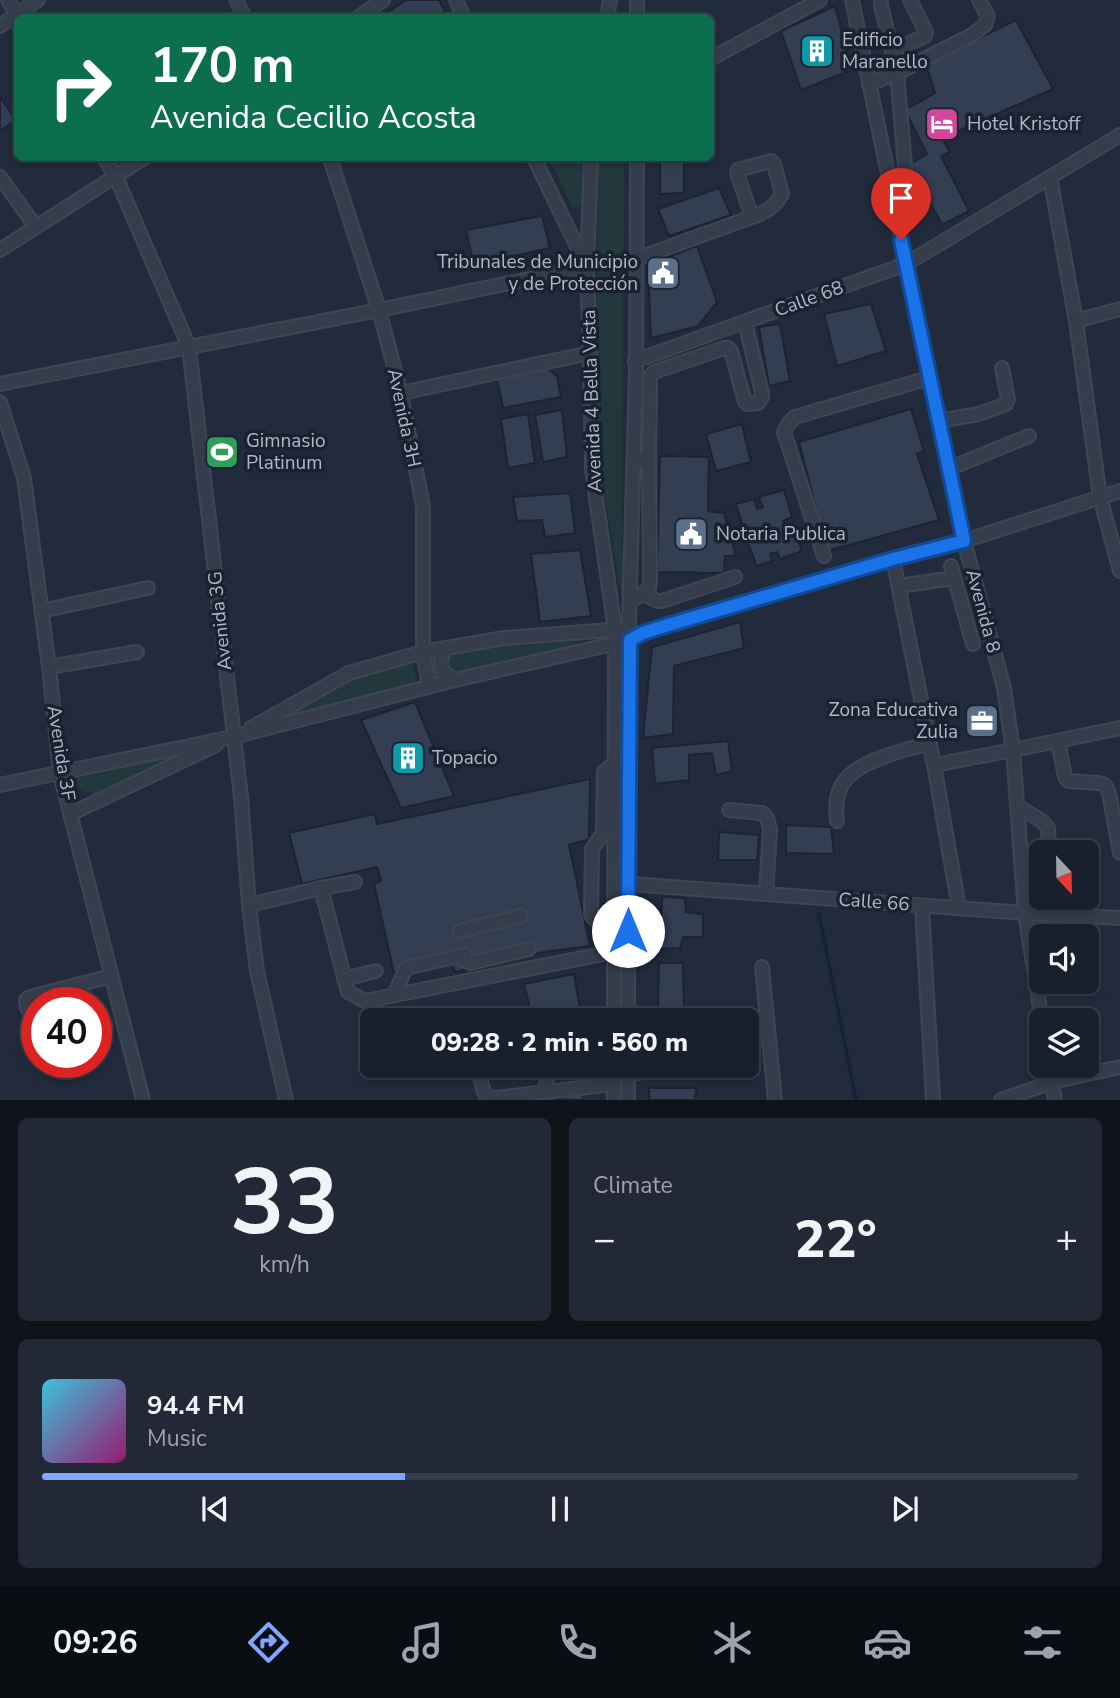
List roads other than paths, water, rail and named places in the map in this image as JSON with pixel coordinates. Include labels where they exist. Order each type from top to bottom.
[{"type":"street","points":[[21,14],[38,0]]},
{"type":"street","points":[[362,14],[383,0]]},
{"type":"street","points":[[714,57],[820,0]]},
{"type":"street","name":"Avenida 8","points":[[852,0],[964,541],[1004,688],[1013,750],[1025,913],[1040,1008]]},
{"type":"street","points":[[881,0],[897,73],[906,177],[892,194]]},
{"type":"street","points":[[892,51],[925,36],[926,32],[910,0]]},
{"type":"street","points":[[869,84],[972,35],[985,25],[988,16],[979,0]]},
{"type":"street","name":"Calle 68","points":[[635,361],[906,264],[1120,135]]},
{"type":"street","name":"Avenida 3G","points":[[106,161],[116,177],[189,347],[241,797],[257,971],[286,1100]]},
{"type":"street","points":[[0,250],[140,161]]},
{"type":"street","name":"Avenida 3H","points":[[331,161],[379,310],[401,393],[423,506],[423,652],[429,686]]},
{"type":"street","points":[[0,384],[587,267],[535,161]]},
{"type":"street","name":"Avenida 4 Bella Vista","points":[[591,161],[587,267],[592,470],[615,630],[614,1008]]},
{"type":"street","name":"Avenida 4 Bella Vista","points":[[628,1008],[629,634],[637,161]]},
{"type":"street","points":[[636,259],[765,213],[777,203],[782,194],[774,164],[771,162],[738,170],[752,217]]},
{"type":"street","points":[[0,177],[36,227]]},
{"type":"street","points":[[1049,177],[1076,321],[1100,497],[1120,571]]},
{"type":"street","points":[[1076,321],[1120,309]]},
{"type":"street","points":[[630,602],[649,589],[650,582],[650,377],[654,372],[728,348],[745,402],[756,404],[761,400],[762,393],[745,322]]},
{"type":"street","points":[[401,393],[590,353]]},
{"type":"street","points":[[938,421],[979,414],[1006,404],[1008,399],[1002,368]]},
{"type":"street","points":[[824,556],[784,432],[788,424],[795,416],[929,378]]},
{"type":"street","name":"Avenida 3F","points":[[0,402],[24,478],[60,773],[111,976],[138,1098]]},
{"type":"street","points":[[948,468],[1029,436]]},
{"type":"street","points":[[634,460],[649,460]]},
{"type":"street","points":[[71,814],[233,737],[349,673],[423,652],[504,638],[615,630],[629,634],[643,633],[893,559],[964,541],[1120,491]]},
{"type":"street","points":[[1106,520],[1120,519]]},
{"type":"street","points":[[893,559],[959,908]]},
{"type":"street","points":[[899,586],[953,572],[973,644]]},
{"type":"street","points":[[643,594],[663,601],[736,577]]},
{"type":"street","points":[[41,611],[148,588]]},
{"type":"street","points":[[964,609],[981,604]]},
{"type":"street","points":[[0,785],[233,737],[429,686],[615,643],[629,634]]},
{"type":"street","points":[[447,648],[441,655],[440,663],[443,672],[455,680]]},
{"type":"street","points":[[49,667],[137,652]]},
{"type":"street","points":[[934,765],[1120,728]]},
{"type":"street","points":[[1058,741],[1068,781],[1105,785],[1109,793],[1120,853]]},
{"type":"street","points":[[837,821],[836,799],[847,776],[900,750],[930,744]]},
{"type":"street","points":[[321,888],[348,992],[365,1001],[613,945],[591,915],[592,849],[603,833],[604,772],[614,762]]},
{"type":"street","points":[[1017,806],[1042,821],[1048,828],[1048,840]]},
{"type":"street","points":[[729,810],[762,813],[767,818],[770,829],[766,894]]},
{"type":"street","points":[[249,905],[355,882]]},
{"type":"street","name":"Calle 66","points":[[629,884],[1120,918]]},
{"type":"street","points":[[922,906],[933,1100]]},
{"type":"street","points":[[1053,910],[1054,915]]},
{"type":"street","points":[[460,931],[522,916]]},
{"type":"street","points":[[394,995],[406,968],[465,955],[466,961],[470,963],[529,949]]},
{"type":"street","points":[[762,967],[775,1100]]},
{"type":"street","points":[[344,979],[376,971]]},
{"type":"street","points":[[69,987],[111,976]]},
{"type":"street","points":[[1001,1100],[1052,1082],[1120,1067]]},
{"type":"street","points":[[480,1078],[486,1096],[496,1098],[614,1084]]},
{"type":"street","points":[[545,1092],[547,1078]]},
{"type":"street","points":[[614,1078],[614,1100]]},
{"type":"street","points":[[628,1078],[628,1100]]},
{"type":"street","points":[[1051,1078],[1055,1100]]},
{"type":"waterway","points":[[819,914],[856,1100]]},
{"type":"place","name":"Edificio Maranello","points":[[817,51]]},
{"type":"place","name":"Hotel Kristoff","points":[[942,124]]},
{"type":"place","name":"Tribunales de Municipio y de Protección","points":[[663,273]]},
{"type":"place","name":"Gimnasio Platinum","points":[[222,452]]},
{"type":"place","name":"Notaria Publica","points":[[691,534]]},
{"type":"place","name":"Zona Educativa Zulia","points":[[982,721]]},
{"type":"place","name":"Topacio","points":[[408,758]]}]
